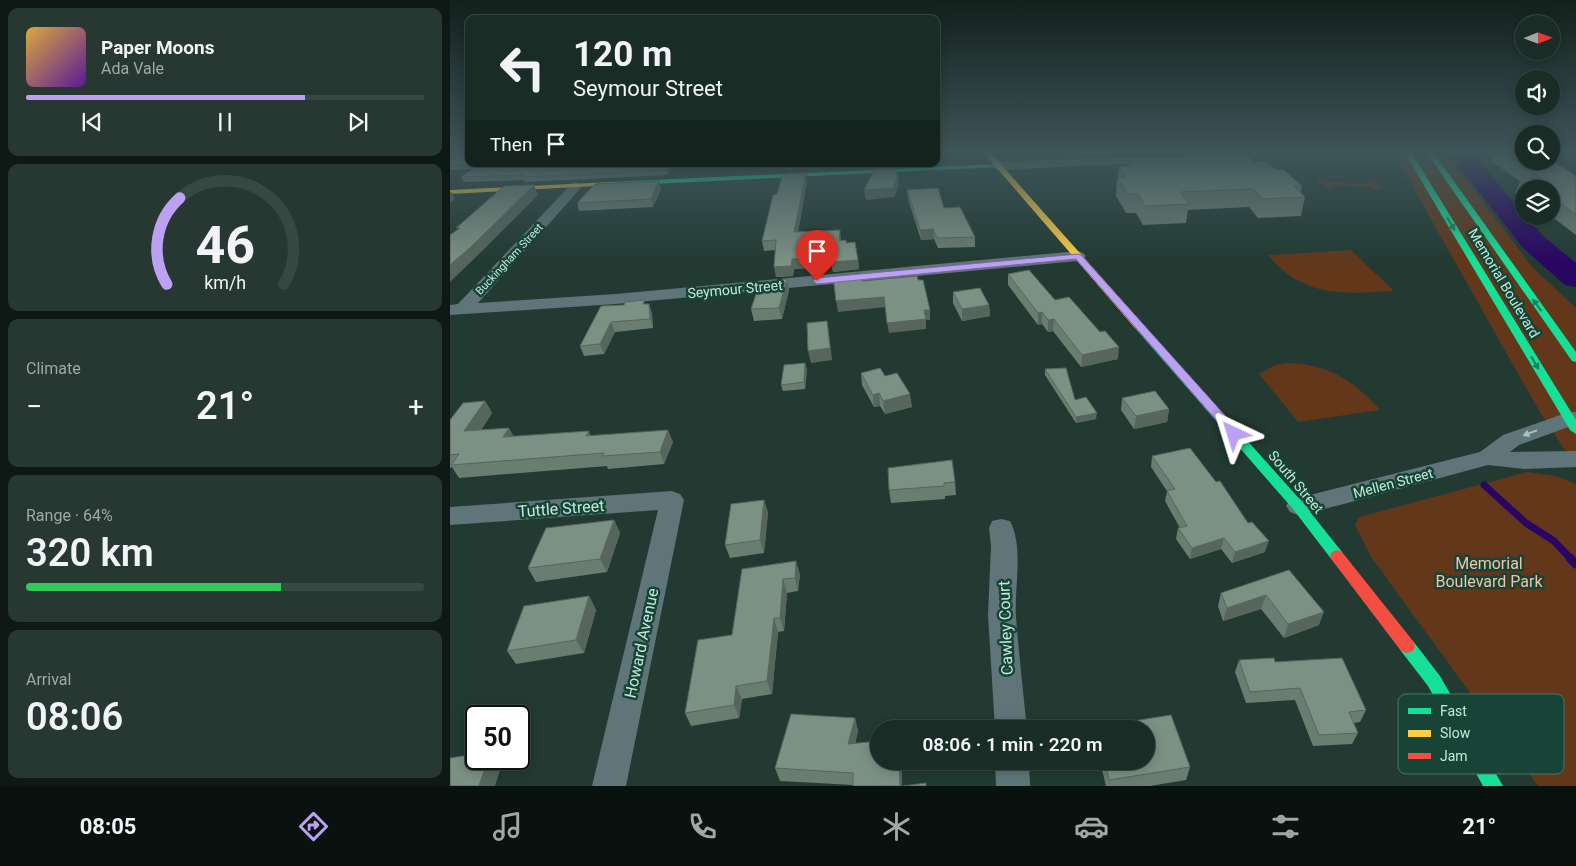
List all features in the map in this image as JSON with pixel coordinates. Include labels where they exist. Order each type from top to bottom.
[{"type":"main road","points":[[450,192],[520,189]]},
{"type":"main road","name":"South Street","points":[[1017,189],[1298,506],[1434,681],[1441,694]]},
{"type":"main road","name":"Memorial Boulevard","points":[[1430,189],[1574,423]]},
{"type":"main road","name":"Memorial Boulevard","points":[[1454,189],[1576,359]]},
{"type":"main road","name":"South Street","points":[[1486,774],[1493,786]]},
{"type":"street","name":"Buckingham Street","points":[[457,309],[573,189]]},
{"type":"street","name":"Seymour Street","points":[[457,309],[616,299],[1078,256]]},
{"type":"street","name":"Mellen Street","points":[[1488,458],[1511,440],[1574,423]]},
{"type":"street","name":"Mellen Street","points":[[1298,506],[1340,497],[1488,458],[1524,461],[1576,459]]},
{"type":"street","name":"Tuttle Street","points":[[450,516],[672,500]]},
{"type":"street","name":"Howard Avenue","points":[[610,786],[672,500]]},
{"type":"street","name":"Cawley Court","points":[[1000,528],[1004,546],[1002,614],[1010,720]]},
{"type":"street","points":[[1012,770],[1013,786]]},
{"type":"green space","points":[[1414,189],[1473,189],[1533,268],[1576,308],[1576,467],[1538,409]]},
{"type":"green space","points":[[1351,250],[1394,291],[1357,293],[1325,290],[1310,286],[1282,269],[1268,255]]},
{"type":"green space","points":[[1288,363],[1316,367],[1340,376],[1360,391],[1380,410],[1298,422],[1259,374],[1275,365]]},
{"type":"green space","name":"Memorial Boulevard Park","points":[[1527,472],[1556,476],[1576,484],[1576,786],[1538,786],[1529,774],[1564,774],[1564,694],[1471,694],[1371,557],[1355,525],[1359,517]]},
{"type":"building","points":[[501,189],[530,189],[450,265],[450,235],[460,228],[456,228]]},
{"type":"building","points":[[591,189],[656,189],[651,199],[577,203]]},
{"type":"building","points":[[779,189],[803,189],[794,232],[840,230],[839,241],[846,240],[846,243],[855,242],[858,260],[831,262],[830,256],[792,259],[791,266],[774,267],[776,240],[762,241],[773,195],[777,194]]},
{"type":"building","points":[[938,189],[944,208],[960,207],[975,237],[937,238],[933,229],[920,230],[907,190]]},
{"type":"building","points":[[1124,189],[1297,189],[1305,197],[1262,199],[1253,189],[1180,192],[1189,204],[1145,206],[1138,194],[1128,194]]},
{"type":"building","points":[[1560,189],[1576,189],[1576,215],[1560,204]]},
{"type":"building","points":[[1029,270],[1055,300],[1069,297],[1100,332],[1105,331],[1119,347],[1082,355],[1054,319],[1048,320],[1042,312],[1038,313],[1008,274]]},
{"type":"building","points":[[861,273],[862,281],[917,276],[918,280],[923,280],[930,310],[924,310],[926,319],[887,323],[884,297],[836,301],[833,276]]},
{"type":"building","points":[[787,279],[779,308],[751,309],[758,288],[772,287],[773,280]]},
{"type":"building","points":[[980,288],[989,305],[962,309],[953,292]]},
{"type":"building","points":[[645,300],[643,304],[649,304],[650,319],[611,322],[600,344],[580,346],[601,306],[624,305],[625,302]]},
{"type":"building","points":[[827,321],[830,348],[808,351],[807,323]]},
{"type":"building","points":[[805,363],[804,382],[781,385],[784,365]]},
{"type":"building","points":[[880,368],[885,376],[897,373],[910,394],[883,401],[879,393],[873,395],[861,373]]},
{"type":"building","points":[[1066,368],[1075,400],[1086,397],[1097,413],[1076,417],[1045,369]]},
{"type":"building","points":[[1155,391],[1169,409],[1136,416],[1122,398]]},
{"type":"building","points":[[485,401],[464,431],[509,428],[503,437],[589,431],[586,436],[668,430],[660,452],[602,456],[604,453],[451,465],[459,454],[450,455],[450,420],[463,403]]},
{"type":"building","points":[[1190,448],[1216,482],[1220,481],[1248,523],[1252,522],[1269,541],[1235,552],[1224,538],[1192,548],[1178,528],[1187,526],[1167,491],[1175,489],[1152,456]]},
{"type":"building","points":[[952,460],[955,482],[944,483],[944,486],[889,490],[888,468]]},
{"type":"building","points":[[764,500],[760,540],[725,545],[731,504]]},
{"type":"building","points":[[614,520],[600,559],[528,568],[546,528]]},
{"type":"building","points":[[796,561],[795,578],[783,579],[780,618],[774,618],[767,681],[736,686],[734,705],[685,713],[698,640],[732,635],[742,569]]},
{"type":"building","points":[[1289,570],[1324,612],[1288,624],[1266,595],[1227,608],[1221,593]]},
{"type":"building","points":[[589,596],[576,640],[507,651],[524,606]]},
{"type":"building","points":[[1274,658],[1275,662],[1342,658],[1366,710],[1349,712],[1358,733],[1319,735],[1300,688],[1250,692],[1239,660]]},
{"type":"building","points":[[791,714],[855,718],[848,744],[870,742],[870,770],[899,770],[900,786],[853,786],[853,773],[775,768]]},
{"type":"building","points":[[1171,715],[1190,767],[1109,780],[1107,770],[1155,770],[1155,720],[1140,720]]},
{"type":"building","points":[[465,756],[465,770],[484,770],[479,786],[450,786],[450,758]]},
{"type":"building","points":[[926,783],[926,786],[903,786]]},
{"type":"waterway","points":[[1489,189],[1533,242],[1576,278]]},
{"type":"waterway","points":[[1484,485],[1526,523],[1554,541],[1571,559]]},
{"type":"waterway","points":[[1571,559],[1576,564]]},
{"type":"traffic: fast","points":[[1429,189],[1576,430]]},
{"type":"traffic: fast","points":[[1455,189],[1576,359]]},
{"type":"traffic: fast","points":[[1139,326],[1298,506],[1337,556]]},
{"type":"traffic: fast","points":[[1407,646],[1434,681],[1441,694]]},
{"type":"traffic: fast","points":[[1486,774],[1493,786]]},
{"type":"traffic: slow","points":[[450,192],[517,189]]},
{"type":"traffic: slow","points":[[1018,189],[1139,326]]},
{"type":"traffic: jam","points":[[1337,556],[1407,646]]},
{"type":"route","points":[[817,281],[1078,256],[1234,434]]}]
